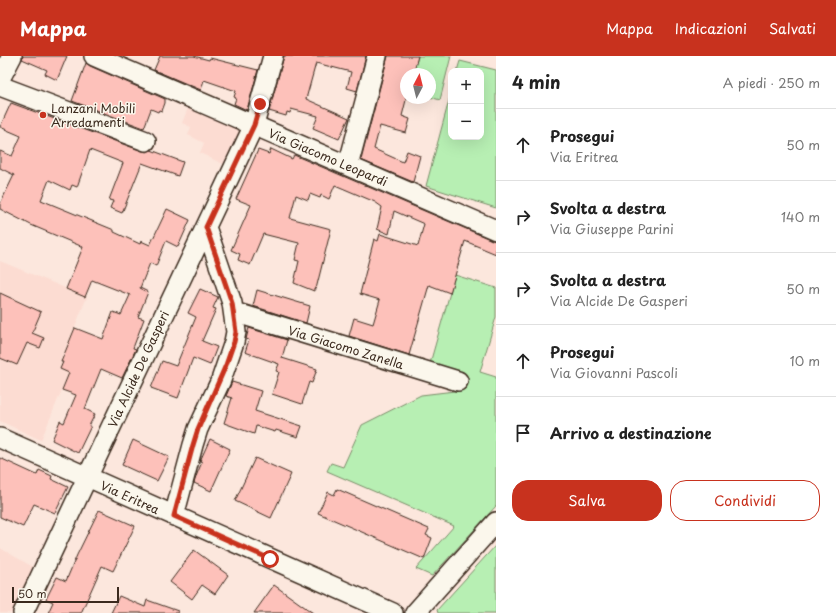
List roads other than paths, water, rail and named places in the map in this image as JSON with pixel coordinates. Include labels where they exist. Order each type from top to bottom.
[{"type":"street","points":[[0,79],[12,56]]},
{"type":"street","name":"Via Giacomo Leopardi","points":[[94,56],[496,230]]},
{"type":"street","name":"Via Alcide De Gasperi","points":[[23,613],[254,125],[273,56]]},
{"type":"street","points":[[348,166],[377,56]]},
{"type":"street","points":[[0,86],[146,141]]},
{"type":"street","points":[[174,516],[198,429],[220,380],[234,342],[236,332],[234,312],[226,284],[206,227]]},
{"type":"street","name":"Via Giacomo Zanella","points":[[234,312],[458,382]]},
{"type":"street","name":"Via Eritrea","points":[[0,438],[393,613]]},
{"type":"street","points":[[415,613],[496,522]]},
{"type":"place","name":"Lanzani Mobili Arredamenti","points":[[43,115]]}]
